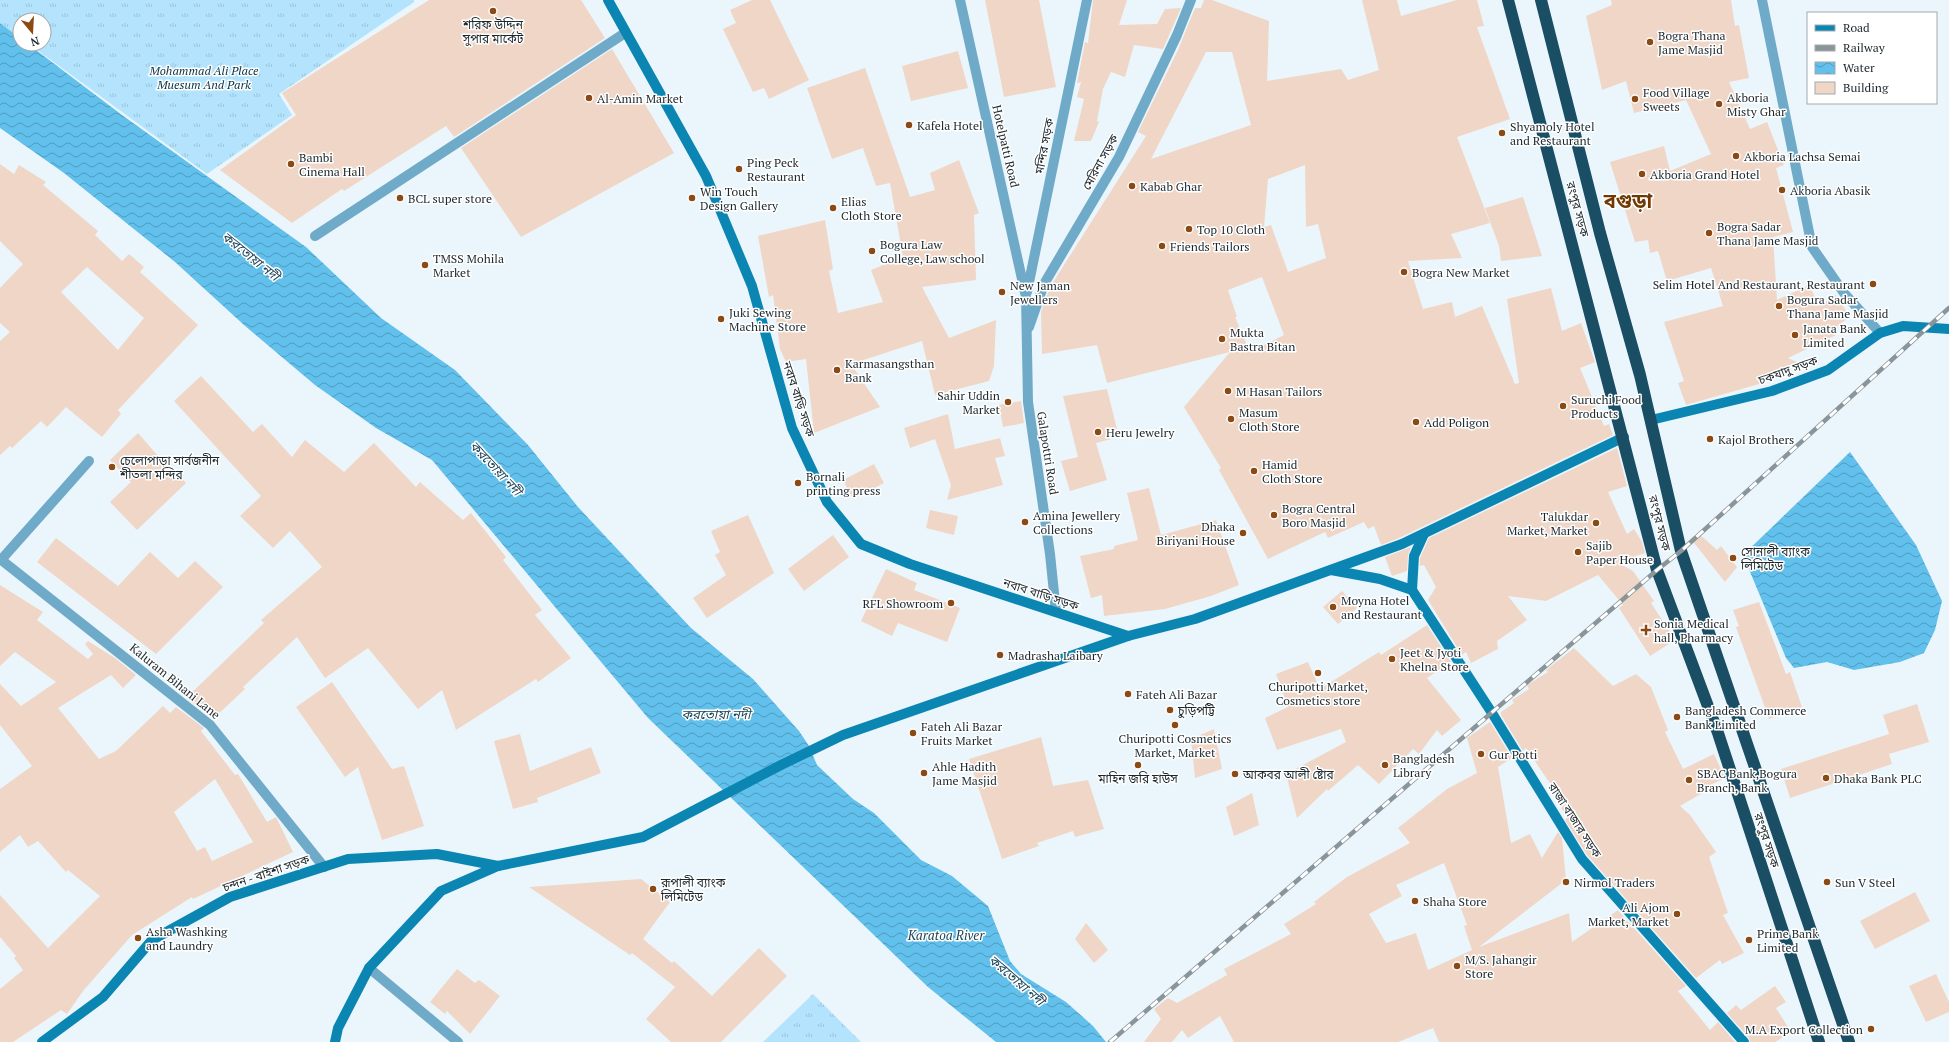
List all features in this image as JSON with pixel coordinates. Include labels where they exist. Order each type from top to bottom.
[{"type":"highway","name":"রংপুর সড়ক","points":[[1508,0],[1624,437],[1657,570],[1718,733],[1819,1042]]},
{"type":"highway","name":"রংপুর সড়ক","points":[[1541,0],[1600,232],[1626,320],[1681,551],[1849,1042]]},
{"type":"main road","name":"নবাব বাড়ি সড়ক","points":[[608,0],[625,33],[706,176],[752,286],[792,428],[828,502],[861,544],[910,564],[1128,636]]},
{"type":"main road","name":"চকযাদু সড়ক","points":[[1651,420],[1779,388],[1828,370],[1880,333],[1903,326],[1949,328]]},
{"type":"main road","points":[[335,1042],[338,1028],[369,968],[441,891],[498,866],[643,837],[781,765],[843,735],[1128,636],[1195,619],[1402,544],[1624,437]]},
{"type":"main road","points":[[1330,570],[1380,579],[1412,590],[1414,556],[1424,534]]},
{"type":"main road","name":"রাজা বাজার সড়ক","points":[[1412,590],[1492,713],[1582,859],[1744,1042]]},
{"type":"main road","name":"চন্দন - বাইশা সড়ক","points":[[42,1042],[103,997],[152,940],[230,897],[348,859],[437,854],[498,866]]},
{"type":"street","name":"Hotelpatti Road","points":[[960,0],[1026,297]]},
{"type":"street","name":"মন্দির সড়ক","points":[[1026,297],[1087,0]]},
{"type":"street","name":"মেরিনা সড়ক","points":[[1027,333],[1044,284],[1119,157],[1177,35],[1191,0]]},
{"type":"street","points":[[1762,0],[1812,247],[1844,293],[1880,333]]},
{"type":"street","points":[[315,236],[625,33]]},
{"type":"street","name":"Galapottri Road","points":[[1026,297],[1028,402],[1050,554],[1056,612]]},
{"type":"street","points":[[0,560],[89,462]]},
{"type":"street","name":"Kaluram Bihani Lane","points":[[0,560],[210,725],[324,867]]},
{"type":"street","points":[[369,968],[458,1042]]},
{"type":"green space","name":"Mohammad Ali Place Muesum And Park","points":[[0,0],[414,0],[414,2],[279,94],[292,115],[207,174],[40,52],[52,52],[52,12],[12,12],[12,32],[0,23]]},
{"type":"green space","points":[[813,994],[861,1042],[763,1042]]},
{"type":"water","name":"করতোয়া নদী","points":[[0,23],[12,32],[12,52],[39,52],[122,115],[306,247],[381,318],[455,370],[528,445],[578,507],[691,628],[753,679],[799,731],[809,746],[817,765],[853,799],[874,813],[921,860],[952,876],[988,906],[1010,961],[1021,974],[1066,1002],[1093,1026],[1106,1042],[996,1042],[928,987],[648,718],[432,460],[376,428],[315,385],[244,325],[175,262],[64,173],[0,128]]},
{"type":"water","points":[[1850,452],[1916,545],[1942,601],[1935,630],[1924,653],[1900,662],[1854,670],[1827,662],[1794,668],[1786,658],[1743,555]]},
{"type":"building","points":[[429,0],[581,0],[605,38],[454,137],[446,126],[344,191],[342,189],[292,223],[220,170],[296,115],[282,93]]},
{"type":"building","points":[[752,0],[770,0],[809,80],[769,99],[764,88],[753,92],[723,29],[736,23],[730,10]]},
{"type":"building","points":[[985,0],[1039,0],[1056,87],[1004,97]]},
{"type":"building","points":[[1093,0],[1127,0],[1119,25],[1157,24],[1165,9],[1181,8],[1163,49],[1134,45],[1125,77],[1111,72],[1103,89],[1097,121],[1099,122],[1091,141],[1074,141],[1084,99],[1077,97],[1081,82],[1077,83],[1085,42],[1088,43]]},
{"type":"building","points":[[1204,0],[1212,0],[1269,21],[1267,81],[1341,69],[1348,80],[1379,70],[1362,0],[1397,0],[1401,16],[1457,0],[1477,0],[1484,26],[1477,27],[1510,119],[1457,137],[1490,223],[1451,234],[1462,258],[1408,261],[1423,309],[1452,302],[1455,317],[1482,306],[1515,384],[1519,383],[1507,299],[1551,288],[1562,331],[1581,323],[1595,362],[1580,368],[1604,426],[1609,424],[1613,435],[1399,538],[1381,545],[1374,526],[1368,529],[1364,522],[1328,538],[1325,532],[1268,559],[1219,470],[1221,468],[1184,407],[1230,352],[1107,383],[1097,345],[1042,354],[1041,312],[1050,287],[1146,136],[1138,132],[1178,50],[1195,8],[1201,8]],"holes":[[[1206,52],[1232,52],[1251,125],[1151,159]],[[1305,165],[1306,227],[1318,224],[1326,258],[1288,272],[1271,225],[1264,227],[1268,179]],[[1262,277],[1284,335],[1250,352],[1235,317],[1237,317],[1228,290]]]},
{"type":"building","points":[[1611,0],[1731,0],[1735,26],[1739,25],[1749,78],[1729,82],[1750,129],[1767,122],[1784,165],[1776,168],[1793,232],[1773,237],[1777,300],[1809,285],[1819,306],[1836,295],[1850,317],[1833,329],[1836,335],[1788,358],[1799,363],[1764,376],[1766,382],[1686,405],[1678,383],[1684,381],[1664,322],[1723,306],[1711,268],[1667,281],[1658,251],[1650,253],[1648,240],[1635,242],[1610,162],[1664,146],[1670,171],[1711,154],[1686,100],[1634,113],[1626,81],[1602,90],[1586,16],[1612,5]]},
{"type":"building","name":"Al-Amin Market","points":[[612,49],[674,153],[521,237],[461,148]]},
{"type":"building","points":[[958,51],[968,88],[911,101],[902,66]]},
{"type":"building","points":[[865,68],[910,197],[935,190],[930,173],[959,160],[979,213],[974,215],[976,280],[922,287],[949,338],[996,320],[994,366],[989,381],[935,395],[922,341],[851,364],[880,407],[814,433],[806,359],[786,362],[780,349],[773,295],[769,297],[758,236],[825,220],[833,269],[829,271],[838,313],[883,302],[871,270],[903,257],[890,183],[876,186],[863,148],[832,159],[807,88]]},
{"type":"building","points":[[0,164],[14,174],[19,165],[46,182],[43,185],[98,231],[95,235],[122,261],[129,254],[144,267],[140,272],[198,325],[118,410],[121,414],[102,437],[66,407],[47,427],[41,421],[12,448],[10,446],[0,455],[0,341],[10,332],[0,323],[0,288],[23,264],[0,241]],"holes":[[[87,267],[144,318],[118,350],[61,292]]]},
{"type":"building","points":[[1523,197],[1542,256],[1501,261],[1499,246],[1485,208]]},
{"type":"building","points":[[201,376],[253,432],[262,424],[292,457],[305,440],[344,472],[374,443],[416,487],[420,482],[463,520],[471,513],[506,557],[503,560],[542,610],[535,615],[571,658],[538,682],[536,679],[456,730],[442,690],[418,709],[368,648],[325,678],[297,637],[243,687],[245,689],[213,719],[186,698],[264,623],[261,620],[322,567],[290,531],[273,548],[240,516],[261,496],[174,401]]},
{"type":"building","points":[[1107,389],[1119,437],[1096,443],[1107,480],[1070,491],[1061,461],[1078,457],[1063,396]]},
{"type":"building","points":[[1021,401],[1024,423],[1003,427],[999,405]]},
{"type":"building","points":[[948,414],[955,449],[1000,438],[1005,456],[995,458],[1003,485],[947,500],[951,485],[935,439],[910,448],[904,428]]},
{"type":"building","points":[[138,433],[158,456],[160,455],[186,483],[137,530],[110,502],[131,482],[110,460]]},
{"type":"building","points":[[1617,448],[1627,486],[1608,492],[1627,534],[1634,529],[1642,542],[1645,553],[1617,562],[1633,571],[1654,601],[1651,603],[1675,640],[1650,656],[1619,608],[1623,605],[1598,575],[1546,601],[1508,596],[1527,620],[1497,641],[1498,649],[1471,663],[1466,652],[1462,655],[1428,600],[1436,587],[1424,565],[1420,566],[1420,558],[1429,538]]},
{"type":"building","points":[[874,464],[884,483],[853,499],[843,480]]},
{"type":"building","points":[[1149,488],[1161,535],[1216,520],[1239,585],[1211,596],[1165,609],[1104,616],[1102,595],[1091,598],[1080,556],[1114,549],[1114,546],[1138,540],[1127,493]]},
{"type":"building","points":[[930,510],[958,516],[954,535],[926,528]]},
{"type":"building","points":[[748,515],[774,573],[707,618],[693,598],[726,575],[715,555],[720,552],[711,531]]},
{"type":"building","points":[[1698,533],[1717,550],[1721,546],[1737,567],[1725,582],[1691,539]]},
{"type":"building","points":[[833,535],[849,557],[804,591],[788,569]]},
{"type":"building","points":[[56,538],[118,586],[150,552],[178,578],[195,561],[223,587],[156,654],[37,562]]},
{"type":"building","points":[[1411,547],[1408,555],[1407,571],[1392,576],[1385,557]]},
{"type":"building","points":[[886,569],[917,583],[914,590],[960,608],[947,642],[898,623],[892,636],[861,621]]},
{"type":"building","points":[[0,585],[43,612],[37,620],[88,659],[93,654],[85,644],[88,641],[115,658],[136,675],[123,688],[111,675],[58,708],[99,759],[116,751],[163,706],[170,713],[176,707],[204,728],[201,731],[235,775],[238,774],[267,822],[276,817],[293,852],[193,899],[192,897],[132,935],[83,991],[67,1014],[61,1010],[13,1042],[0,1042],[0,989],[23,970],[14,958],[16,956],[0,937],[0,895],[48,948],[100,896],[68,870],[66,872],[38,841],[28,847],[20,835],[0,852],[0,789],[32,766],[0,725],[0,684],[21,706],[56,682],[15,652],[0,666]],"holes":[[[215,779],[253,842],[212,861],[205,847],[197,851],[174,812]]]},
{"type":"building","points":[[1342,591],[1357,608],[1338,624],[1323,607]]},
{"type":"building","points":[[1759,602],[1786,674],[1790,672],[1802,707],[1769,719],[1736,627],[1739,626],[1733,610]]},
{"type":"building","points":[[1427,625],[1451,662],[1427,678],[1461,720],[1442,736],[1437,730],[1419,754],[1413,749],[1379,784],[1358,765],[1328,791],[1327,789],[1297,818],[1286,774],[1346,742],[1341,729],[1277,750],[1265,718],[1288,707],[1276,674],[1308,662],[1320,689],[1379,652],[1381,655]]},
{"type":"building","points":[[1574,648],[1613,686],[1636,674],[1651,687],[1668,730],[1665,732],[1683,769],[1714,754],[1725,778],[1704,788],[1706,791],[1680,806],[1690,815],[1716,852],[1709,857],[1728,913],[1723,915],[1744,953],[1722,964],[1720,960],[1696,978],[1587,855],[1565,820],[1568,816],[1561,808],[1567,803],[1547,779],[1526,748],[1523,751],[1501,715],[1501,712],[1514,703],[1512,700],[1529,689],[1527,685],[1548,672],[1546,670]]},
{"type":"building","points":[[332,682],[392,769],[404,766],[424,826],[382,840],[358,767],[345,777],[296,707]]},
{"type":"building","points":[[1917,704],[1929,742],[1889,754],[1892,764],[1790,798],[1781,769],[1889,734],[1883,715]]},
{"type":"building","points":[[1490,722],[1512,758],[1498,767],[1511,843],[1530,834],[1542,858],[1558,832],[1562,838],[1566,880],[1479,947],[1569,913],[1572,942],[1618,910],[1686,986],[1678,991],[1710,1030],[1718,1022],[1735,1042],[1439,1042],[1433,1028],[1398,1042],[1234,1042],[1220,1016],[1188,1038],[1182,1030],[1172,1042],[1144,1042],[1161,1019],[1154,1009],[1168,998],[1177,1003],[1227,975],[1224,969],[1291,934],[1284,924],[1316,904],[1314,902],[1347,877],[1410,843],[1398,828],[1447,789],[1477,773],[1467,738]],"holes":[[[1444,863],[1467,925],[1464,926],[1472,950],[1428,970],[1416,933],[1386,943],[1369,914],[1402,896],[1396,885]]]},
{"type":"building","points":[[1214,729],[1222,769],[1195,778],[1191,739]]},
{"type":"building","points":[[520,734],[530,771],[591,747],[601,773],[537,798],[538,802],[513,809],[494,741]]},
{"type":"building","points":[[1041,737],[1053,786],[1088,780],[1104,829],[1075,837],[1073,831],[1037,843],[1039,846],[1002,859],[969,759]]},
{"type":"building","points":[[1252,793],[1259,825],[1234,836],[1226,807]]},
{"type":"building","points":[[641,879],[670,902],[643,939],[672,963],[674,961],[712,996],[759,948],[787,976],[721,1042],[671,1042],[646,1019],[675,987],[632,953],[630,955],[529,887]]},
{"type":"building","points":[[1915,892],[1930,921],[1875,949],[1860,921]]},
{"type":"building","points":[[1086,923],[1108,950],[1094,963],[1075,939]]},
{"type":"building","points":[[457,969],[475,983],[479,980],[500,996],[470,1034],[447,1011],[445,1014],[430,1002]]},
{"type":"building","points":[[1936,974],[1949,1002],[1949,1012],[1926,1022],[1909,986]]},
{"type":"building","points":[[1775,986],[1786,1002],[1776,1008],[1791,1032],[1775,1042],[1750,1042],[1749,1038],[1727,1013],[1736,1005],[1741,1010]]},
{"type":"railway","points":[[1110,1042],[1657,570],[1681,551],[1949,308]]},
{"type":"place","name":"শরিফ উদ্দিন সুপার মার্কেট","points":[[493,11]]},
{"type":"place","name":"Bogra Thana Jame Masjid","points":[[1650,42]]},
{"type":"place","name":"Al-Amin Market","points":[[589,98]]},
{"type":"place","name":"Food Village Sweets","points":[[1635,99]]},
{"type":"place","name":"Akboria Misty Ghar","points":[[1719,104]]},
{"type":"place","name":"Kafela Hotel","points":[[909,125]]},
{"type":"place","name":"Shyamoly Hotel and Restaurant","points":[[1502,133]]},
{"type":"place","name":"Akboria Lachsa Semai","points":[[1736,156]]},
{"type":"place","name":"Bambi Cinema Hall","points":[[291,164]]},
{"type":"place","name":"Ping Peck Restaurant","points":[[739,169]]},
{"type":"place","name":"Akboria Grand Hotel","points":[[1642,174]]},
{"type":"place","name":"Kabab Ghar","points":[[1132,186]]},
{"type":"place","name":"Akboria Abasik","points":[[1782,190]]},
{"type":"place","name":"BCL super store","points":[[400,198]]},
{"type":"place","name":"Win Touch Design Gallery","points":[[692,198]]},
{"type":"place","name":"Elias Cloth Store","points":[[833,208]]},
{"type":"place","name":"Top 10 Cloth","points":[[1189,229]]},
{"type":"place","name":"Bogra Sadar Thana Jame Masjid","points":[[1709,233]]},
{"type":"place","name":"Friends Tailors","points":[[1162,246]]},
{"type":"place","name":"Bogura Law College, Law school","points":[[872,251]]},
{"type":"place","name":"TMSS Mohila Market","points":[[425,265]]},
{"type":"place","name":"Bogra New Market","points":[[1404,272]]},
{"type":"place","name":"Selim Hotel And Restaurant, Restaurant","points":[[1873,284]]},
{"type":"place","name":"New Jaman Jewellers","points":[[1002,292]]},
{"type":"place","name":"Bogura Sadar Thana Jame Masjid","points":[[1779,306]]},
{"type":"place","name":"Juki Sewing Machine Store","points":[[721,319]]},
{"type":"place","name":"Janata Bank Limited","points":[[1795,335]]},
{"type":"place","name":"Mukta Bastra Bitan","points":[[1222,339]]},
{"type":"place","name":"Karmasangsthan Bank","points":[[837,370]]},
{"type":"place","name":"M Hasan Tailors","points":[[1228,391]]},
{"type":"place","name":"Sahir Uddin Market","points":[[1008,402]]},
{"type":"place","name":"Suruchi Food Products","points":[[1563,406]]},
{"type":"place","name":"Masum Cloth Store","points":[[1231,419]]},
{"type":"place","name":"Add Poligon","points":[[1416,422]]},
{"type":"place","name":"Heru Jewelry","points":[[1098,432]]},
{"type":"place","name":"Kajol Brothers","points":[[1710,439]]},
{"type":"place","name":"চেলোপাড়া সার্বজনীন শীতলা মন্দির","points":[[112,467]]},
{"type":"place","name":"Hamid Cloth Store","points":[[1254,471]]},
{"type":"place","name":"Bornali printing press","points":[[798,483]]},
{"type":"place","name":"Bogra Central Boro Masjid","points":[[1274,515]]},
{"type":"place","name":"Amina Jewellery Collections","points":[[1025,522]]},
{"type":"place","name":"Talukdar Market, Market","points":[[1596,523]]},
{"type":"place","name":"Dhaka Biriyani House","points":[[1243,533]]},
{"type":"place","name":"Sajib Paper House","points":[[1578,552]]},
{"type":"place","name":"সোনালী ব্যাংক লিমিটেড","points":[[1733,558]]},
{"type":"place","name":"RFL Showroom","points":[[951,603]]},
{"type":"place","name":"Moyna Hotel and Restaurant","points":[[1333,607]]},
{"type":"place","name":"Sonia Medical hall, Pharmacy","points":[[1646,630]]},
{"type":"place","name":"Madrasha Laibary","points":[[1000,655]]},
{"type":"place","name":"Jeet & Jyoti Khelna Store","points":[[1392,659]]},
{"type":"place","name":"Churipotti Market, Cosmetics store","points":[[1318,673]]},
{"type":"place","name":"Fateh Ali Bazar","points":[[1128,694]]},
{"type":"place","name":"চুড়িপট্টি","points":[[1170,710]]},
{"type":"place","name":"Bangladesh Commerce Bank Limited","points":[[1677,717]]},
{"type":"place","name":"Churipotti Cosmetics Market, Market","points":[[1175,725]]},
{"type":"place","name":"Fateh Ali Bazar Fruits Market","points":[[913,733]]},
{"type":"place","name":"Gur Potti","points":[[1481,754]]},
{"type":"place","name":"মাহিন জরি হাউস","points":[[1138,765]]},
{"type":"place","name":"Bangladesh Library","points":[[1385,765]]},
{"type":"place","name":"Ahle Hadith Jame Masjid","points":[[924,773]]},
{"type":"place","name":"আকবর আলী ষ্টোর","points":[[1235,774]]},
{"type":"place","name":"Dhaka Bank PLC","points":[[1826,778]]},
{"type":"place","name":"SBAC Bank,Bogura Branch, Bank","points":[[1689,780]]},
{"type":"place","name":"Nirmol Traders","points":[[1566,882]]},
{"type":"place","name":"Sun V Steel","points":[[1827,882]]},
{"type":"place","name":"রূপালী ব্যাংক লিমিটেড","points":[[653,889]]},
{"type":"place","name":"Shaha Store","points":[[1415,901]]},
{"type":"place","name":"Ali Ajom Market, Market","points":[[1677,914]]},
{"type":"place","name":"Asha Washking and Laundry","points":[[138,938]]},
{"type":"place","name":"Prime Bank Limited","points":[[1749,940]]},
{"type":"place","name":"M/S. Jahangir Store","points":[[1457,966]]},
{"type":"place","name":"M.A Export Collection","points":[[1871,1029]]},
{"type":"district","name":"বগুড়া","points":[[1628,200]]},
{"type":"water label","name":"Karatoa River","points":[[946,935]]}]
